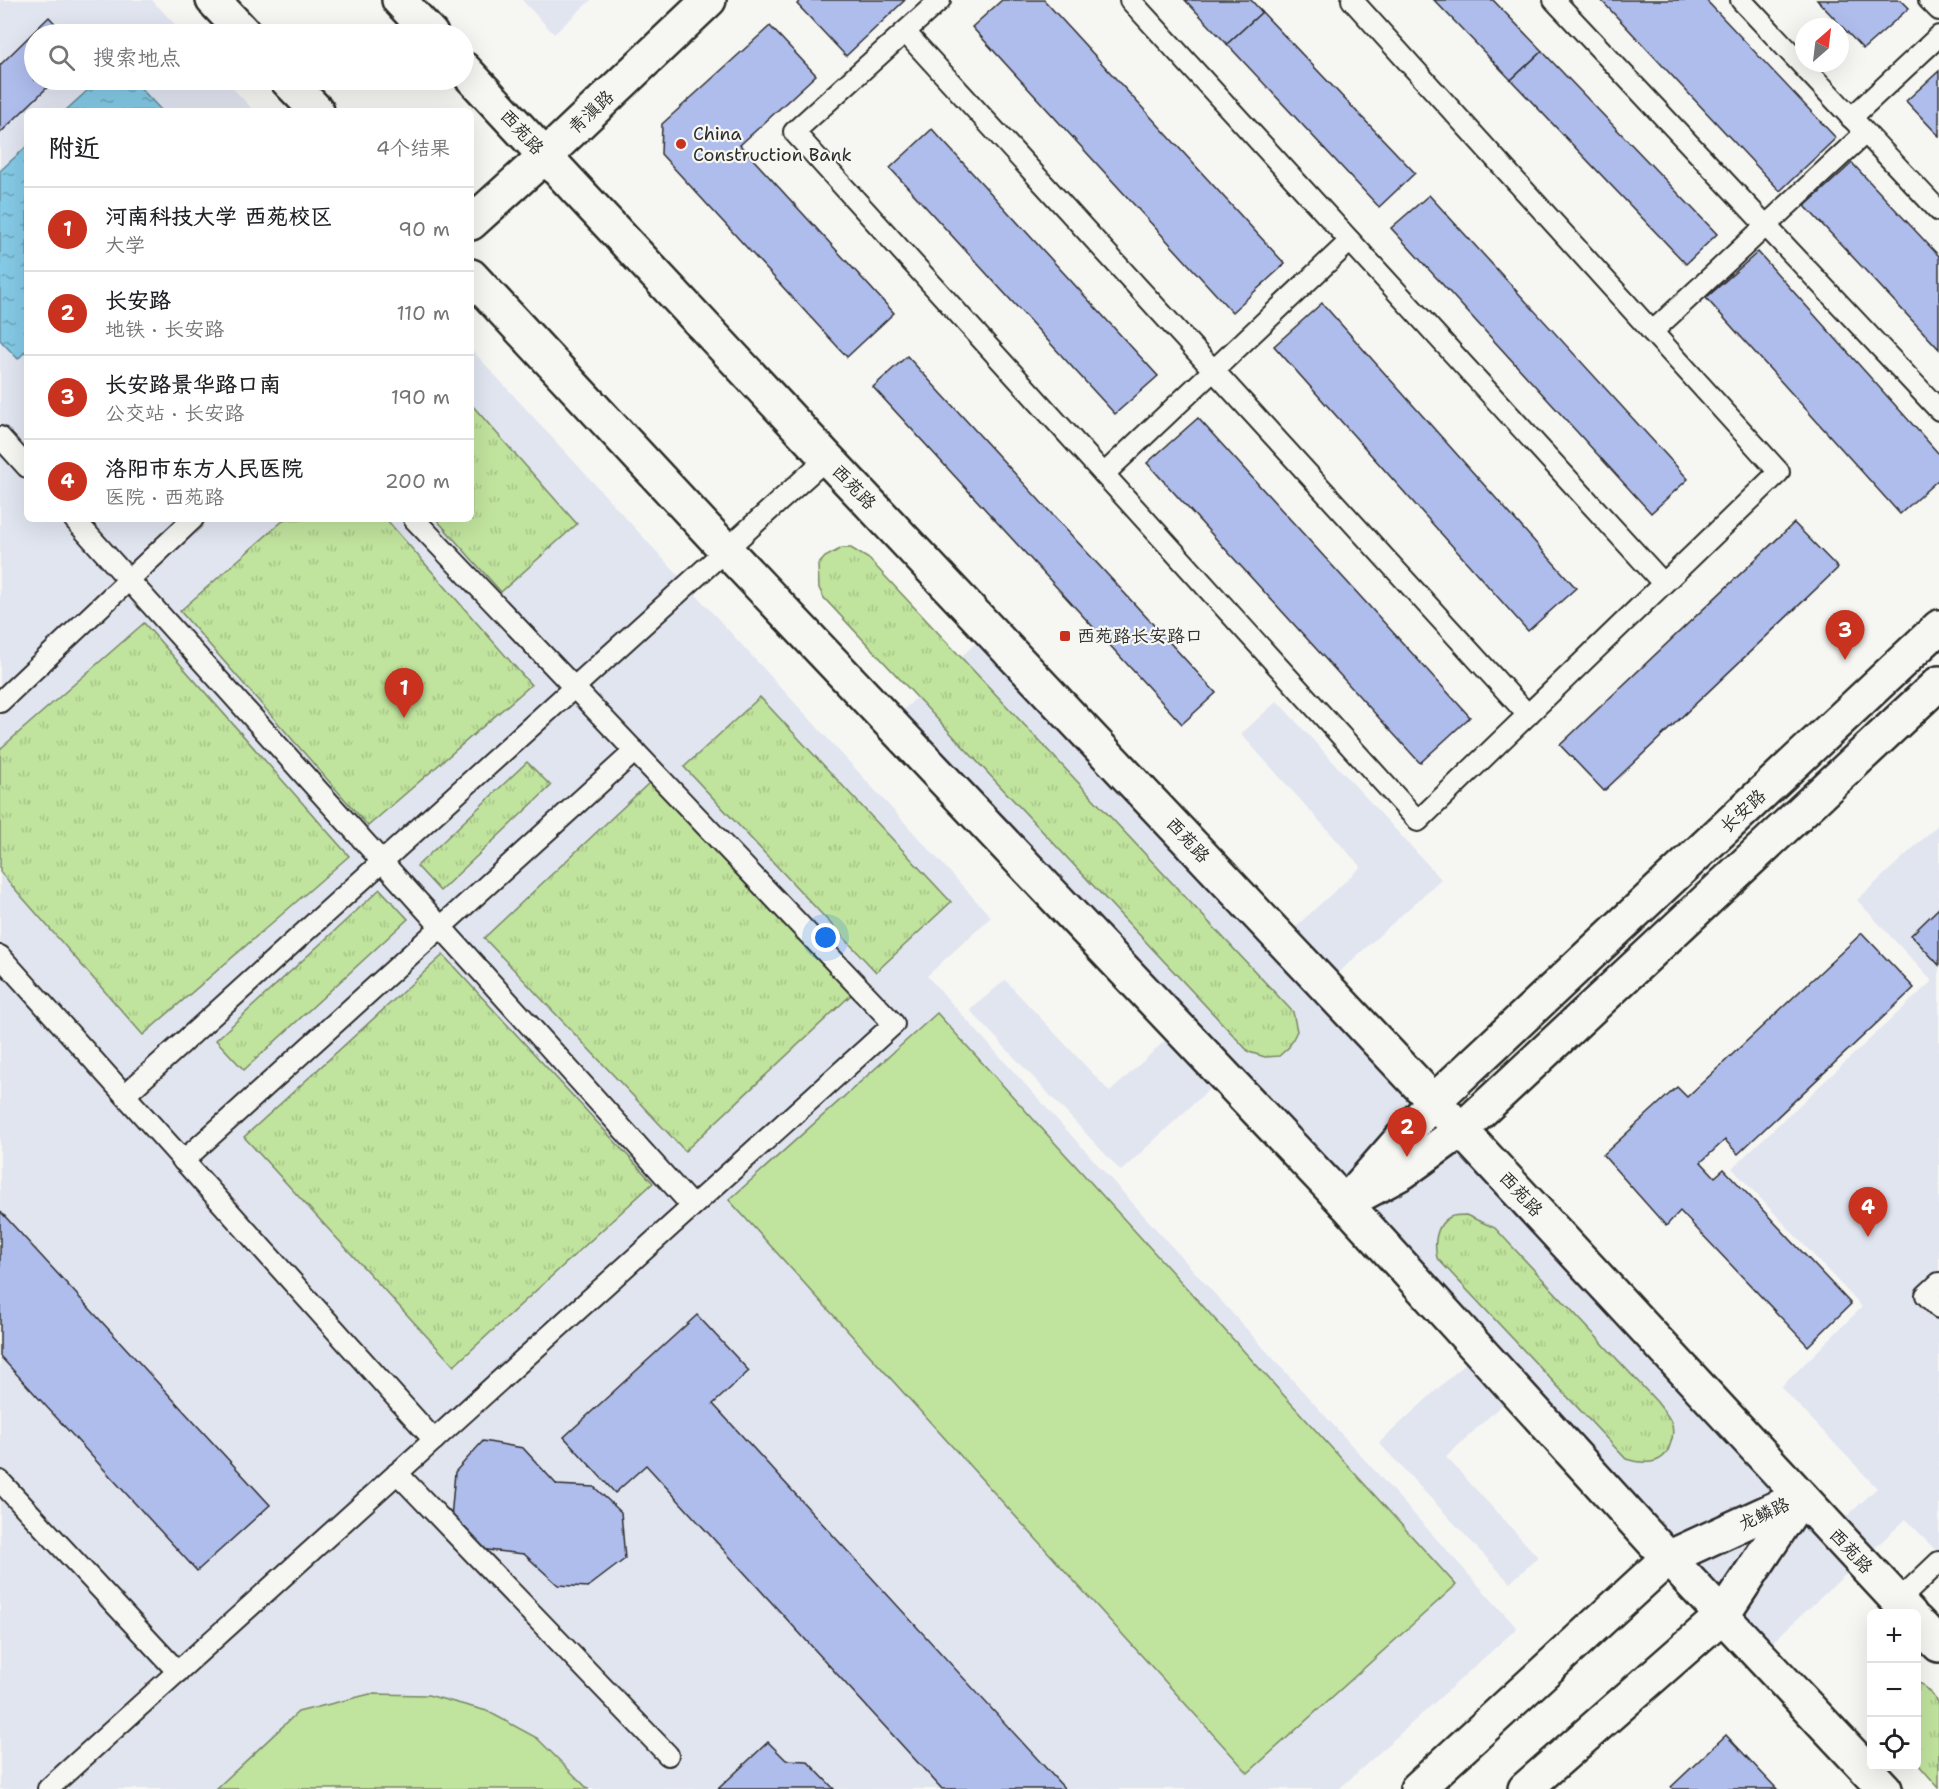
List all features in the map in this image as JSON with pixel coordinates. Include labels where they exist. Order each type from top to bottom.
[{"type":"main road","points":[[213,0],[236,24]]},
{"type":"main road","points":[[399,0],[422,24]]},
{"type":"main road","name":"青滇路","points":[[474,220],[709,0]]},
{"type":"main road","name":"西苑路","points":[[474,80],[827,458],[1434,1101],[1905,1609]]},
{"type":"main road","points":[[297,90],[314,108]]},
{"type":"main road","points":[[474,279],[726,550],[1345,1203],[1668,1558],[1884,1789]]},
{"type":"main road","name":"长安路","points":[[1345,1203],[1434,1101],[1939,627]]},
{"type":"main road","points":[[1345,1203],[1403,1172],[1461,1130],[1939,683]]},
{"type":"main road","name":"龙鳞路","points":[[1417,1789],[1668,1558],[1801,1497]]},
{"type":"main road","name":"龙鳞路","points":[[1525,1789],[1723,1616],[1801,1497]]},
{"type":"main road","name":"西苑路","points":[[1921,1626],[1939,1645]]},
{"type":"lane","points":[[940,0],[794,132],[1418,821],[1779,472],[1352,0]]},
{"type":"lane","points":[[1130,0],[1663,583]]},
{"type":"lane","points":[[1554,0],[1939,410]]},
{"type":"lane","points":[[1741,0],[1939,211]]},
{"type":"lane","points":[[1929,0],[1939,10]]},
{"type":"lane","points":[[905,32],[1528,715]]},
{"type":"lane","points":[[1851,118],[1939,36]]},
{"type":"lane","points":[[1652,332],[1865,133]]},
{"type":"lane","points":[[1104,474],[1350,241]]},
{"type":"lane","points":[[0,437],[24,464]]},
{"type":"lane","points":[[124,1095],[827,458]]},
{"type":"lane","points":[[77,522],[692,1206]]},
{"type":"lane","points":[[0,702],[190,522]]},
{"type":"lane","points":[[48,1789],[894,1024],[417,522]]},
{"type":"lane","points":[[183,1161],[635,751]]},
{"type":"lane","points":[[0,956],[434,1440]]},
{"type":"lane","points":[[1939,1283],[1926,1295],[1939,1308]]},
{"type":"lane","points":[[397,1473],[668,1755]]},
{"type":"lane","points":[[0,1481],[178,1672]]},
{"type":"lane","points":[[1910,1609],[1939,1562]]},
{"type":"shaded area","points":[[0,0],[152,0],[175,24],[24,24],[24,90],[234,90],[251,108],[24,108],[24,522],[474,522],[474,352],[991,917],[927,976],[1517,1628],[1339,1789],[0,1789]]},
{"type":"shaded area","points":[[522,0],[591,0],[554,34]]},
{"type":"shaded area","points":[[1004,617],[1293,929],[1361,867],[1241,734],[1277,701],[1441,879],[1336,975],[1841,1522],[1877,1488],[1781,1387],[1862,1307],[1732,1168],[1932,981],[1857,900],[1939,824],[1939,1554],[1906,1519],[1767,1647],[1524,1384],[1446,1457],[1538,1557],[1510,1583],[1379,1443],[1486,1344],[1231,1069],[1121,1171],[970,1010],[1005,980],[1110,1092],[1187,1020],[901,712]]},
{"type":"green space","points":[[474,407],[577,524],[501,592],[439,522],[474,522]]},
{"type":"green space","points":[[282,522],[389,522],[531,685],[368,826],[180,611]]},
{"type":"green space","points":[[842,548],[851,548],[869,559],[1293,1012],[1297,1031],[1289,1047],[1279,1056],[1265,1057],[1249,1052],[824,598],[819,588],[818,565],[825,557]]},
{"type":"green space","points":[[144,623],[349,856],[143,1035],[0,872],[0,749]]},
{"type":"green space","points":[[760,697],[951,902],[876,972],[684,767]]},
{"type":"green space","points":[[527,762],[551,786],[440,891],[417,866]]},
{"type":"green space","points":[[650,782],[852,994],[685,1151],[484,938]]},
{"type":"green space","points":[[380,889],[408,919],[244,1070],[216,1040]]},
{"type":"green space","points":[[443,955],[653,1183],[454,1366],[244,1137]]},
{"type":"green space","points":[[937,1013],[1456,1585],[1248,1773],[729,1200]]},
{"type":"green space","points":[[1466,1215],[1495,1228],[1657,1402],[1673,1428],[1671,1442],[1663,1457],[1652,1462],[1626,1459],[1437,1258],[1436,1241],[1441,1225],[1452,1216]]},
{"type":"green space","points":[[1921,1684],[1939,1703],[1939,1788],[1921,1768]]},
{"type":"green space","points":[[370,1694],[428,1695],[487,1711],[537,1738],[588,1789],[216,1789],[298,1712]]},
{"type":"water","points":[[88,90],[142,90],[159,108],[68,108]]},
{"type":"water","points":[[24,149],[24,353],[18,359],[0,340],[0,171]]},
{"type":"building","points":[[801,0],[905,0],[846,56],[797,4]]},
{"type":"building","points":[[1002,0],[1044,0],[1285,264],[1232,312],[972,27]]},
{"type":"building","points":[[1185,0],[1251,0],[1262,12],[1227,44]]},
{"type":"building","points":[[1434,0],[1493,0],[1542,51],[1511,80]]},
{"type":"building","points":[[1601,0],[1706,0],[1836,138],[1780,191]]},
{"type":"building","points":[[1817,0],[1901,0],[1909,8],[1863,49],[1849,34],[1849,18],[1834,18]]},
{"type":"building","points":[[1262,12],[1415,173],[1379,207],[1227,44]]},
{"type":"building","points":[[49,17],[56,24],[42,24]]},
{"type":"building","points":[[770,26],[816,75],[740,145],[894,313],[847,357],[661,154],[662,124]]},
{"type":"building","points":[[24,41],[24,90],[45,90],[0,133],[0,65]]},
{"type":"building","points":[[1542,51],[1717,234],[1686,264],[1511,80]]},
{"type":"building","points":[[1939,71],[1939,136],[1906,101]]},
{"type":"building","points":[[932,129],[1158,376],[1115,414],[890,168]]},
{"type":"building","points":[[1852,163],[1939,256],[1939,349],[1805,206]]},
{"type":"building","points":[[1429,195],[1688,479],[1651,513],[1391,228]]},
{"type":"building","points":[[1758,252],[1939,454],[1939,479],[1900,514],[1706,298]]},
{"type":"building","points":[[1322,303],[1576,588],[1528,631],[1274,346]]},
{"type":"building","points":[[907,356],[1216,693],[1182,724],[873,387]]},
{"type":"building","points":[[1198,418],[1470,717],[1420,763],[1147,463]]},
{"type":"building","points":[[1794,523],[1838,568],[1604,791],[1560,745]]},
{"type":"building","points":[[1939,908],[1939,965],[1911,935]]},
{"type":"building","points":[[1862,933],[1914,988],[1738,1154],[1725,1140],[1701,1162],[1715,1177],[1724,1169],[1851,1304],[1808,1346],[1680,1211],[1666,1226],[1603,1155],[1677,1087],[1687,1097]]},
{"type":"building","points":[[0,1211],[270,1505],[197,1571],[0,1356]]},
{"type":"building","points":[[697,1315],[749,1371],[713,1404],[1065,1789],[942,1789],[646,1465],[615,1493],[564,1437]]},
{"type":"building","points":[[483,1441],[523,1448],[557,1485],[594,1487],[621,1512],[625,1559],[588,1587],[558,1585],[524,1554],[478,1549],[451,1519],[455,1472]]},
{"type":"building","points":[[1726,1735],[1777,1789],[1673,1789],[1671,1787]]},
{"type":"building","points":[[768,1742],[786,1760],[807,1761],[834,1789],[718,1789]]},
{"type":"place","name":"China Construction Bank","points":[[681,144]]},
{"type":"place","name":"西苑路长安路口","points":[[1065,636]]},
{"type":"place","name":"长安路景华路口南","points":[[1845,660]]},
{"type":"place","name":"河南科技大学 西苑校区","points":[[404,718]]},
{"type":"place","name":"长安路","points":[[1407,1157]]},
{"type":"place","name":"洛阳市东方人民医院","points":[[1868,1237]]}]
